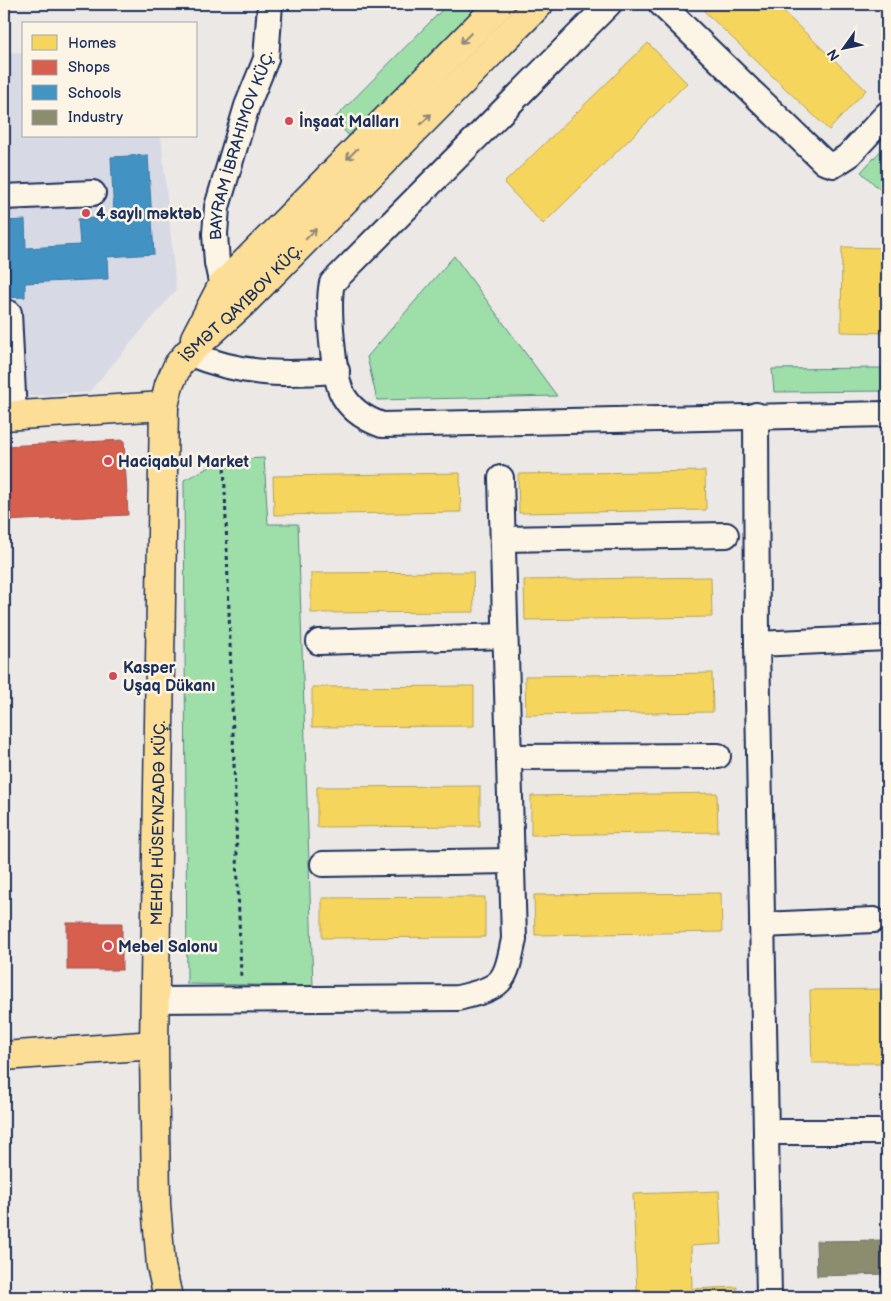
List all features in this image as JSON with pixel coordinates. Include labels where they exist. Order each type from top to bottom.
[{"type":"main road","points":[[188,353],[222,286],[500,4]]},
{"type":"main road","points":[[188,353],[243,303],[539,4]]},
{"type":"main road","name":"MEHDI HÜSEYNZADƏ KÜÇ.","points":[[168,1297],[161,1266],[156,1204],[154,1046],[164,406],[175,372],[188,353]]},
{"type":"main road","points":[[9,416],[164,406]]},
{"type":"main road","points":[[4,1056],[154,1046]]},
{"type":"street","name":"BAYRAM İBRAHIMOV KÜÇ.","points":[[222,286],[217,263],[215,234],[217,207],[247,106],[266,59],[270,4]]},
{"type":"street","points":[[609,4],[332,283],[329,297],[337,371],[342,392],[364,419],[382,425],[756,415],[887,414]]},
{"type":"street","points":[[661,4],[824,162],[834,165],[848,156],[887,114]]},
{"type":"street","points":[[4,197],[93,193]]},
{"type":"street","points":[[9,313],[9,416]]},
{"type":"street","points":[[188,353],[216,365],[248,372],[292,374],[337,371]]},
{"type":"street","points":[[756,415],[757,644],[769,1297]]},
{"type":"street","points":[[154,1000],[458,998],[488,991],[507,973],[514,939],[501,478]]},
{"type":"street","points":[[503,540],[726,535]]},
{"type":"street","points":[[319,642],[505,636]]},
{"type":"street","points":[[757,644],[887,638]]},
{"type":"street","points":[[509,757],[718,756]]},
{"type":"street","points":[[323,864],[512,861]]},
{"type":"street","points":[[762,925],[874,920]]},
{"type":"street","points":[[766,1132],[887,1132]]},
{"type":"path","points":[[224,460],[241,985]]},
{"type":"shaded area","name":"4 saylı məktəb","points":[[22,52],[22,138],[161,138],[176,290],[89,392],[4,398],[4,53]]},
{"type":"green space","points":[[448,4],[481,4],[349,136],[334,119]]},
{"type":"green space","points":[[887,144],[887,196],[861,172]]},
{"type":"green space","points":[[454,256],[557,396],[377,400],[367,357]]},
{"type":"green space","points":[[887,368],[887,391],[774,392],[772,369]]},
{"type":"green space","points":[[264,458],[268,524],[298,524],[313,986],[187,984],[184,480],[224,460]]},
{"type":"building: Homes","points":[[712,4],[775,4],[866,90],[829,130],[704,11]]},
{"type":"building: Homes","points":[[648,43],[687,83],[543,224],[504,183]]},
{"type":"building: Homes","points":[[842,247],[887,248],[887,333],[841,332]]},
{"type":"building: Homes","points":[[705,471],[706,510],[519,513],[518,474]]},
{"type":"building: Homes","points":[[460,473],[461,512],[274,515],[273,476]]},
{"type":"building: Homes","points":[[473,572],[474,612],[311,613],[311,573]]},
{"type":"building: Homes","points":[[711,577],[712,617],[525,620],[524,580]]},
{"type":"building: Homes","points":[[712,673],[713,712],[526,715],[525,676]]},
{"type":"building: Homes","points":[[474,686],[474,726],[312,727],[312,687]]},
{"type":"building: Homes","points":[[480,786],[480,826],[317,827],[317,787]]},
{"type":"building: Homes","points":[[717,793],[718,832],[531,835],[531,796]]},
{"type":"building: Homes","points":[[721,893],[722,932],[535,935],[534,895]]},
{"type":"building: Homes","points":[[485,897],[485,937],[322,938],[322,898]]},
{"type":"building: Homes","points":[[887,989],[887,1063],[812,1063],[810,990]]},
{"type":"building: Homes","points":[[719,1191],[722,1244],[691,1246],[692,1289],[737,1287],[737,1297],[594,1297],[593,1293],[637,1291],[633,1194]]},
{"type":"building: Shops","points":[[124,440],[128,515],[4,521],[4,446]]},
{"type":"building: Shops","points":[[67,923],[122,923],[122,970],[67,970]]},
{"type":"building: Schools","points":[[148,155],[154,254],[107,257],[108,279],[25,283],[25,297],[4,298],[4,221],[25,220],[26,248],[80,245],[78,219],[114,217],[111,157]]},
{"type":"building: Industry","points":[[887,1240],[887,1274],[817,1276],[816,1241]]},
{"type":"place","name":"İnşaat Malları","points":[[289,121]]},
{"type":"place","name":"4 saylı məktəb","points":[[86,213]]},
{"type":"place","name":"Haciqabul Market","points":[[108,461]]},
{"type":"place","name":"Kasper Uşaq Dükanı","points":[[113,676]]},
{"type":"place","name":"Mebel Salonu","points":[[108,946]]}]
